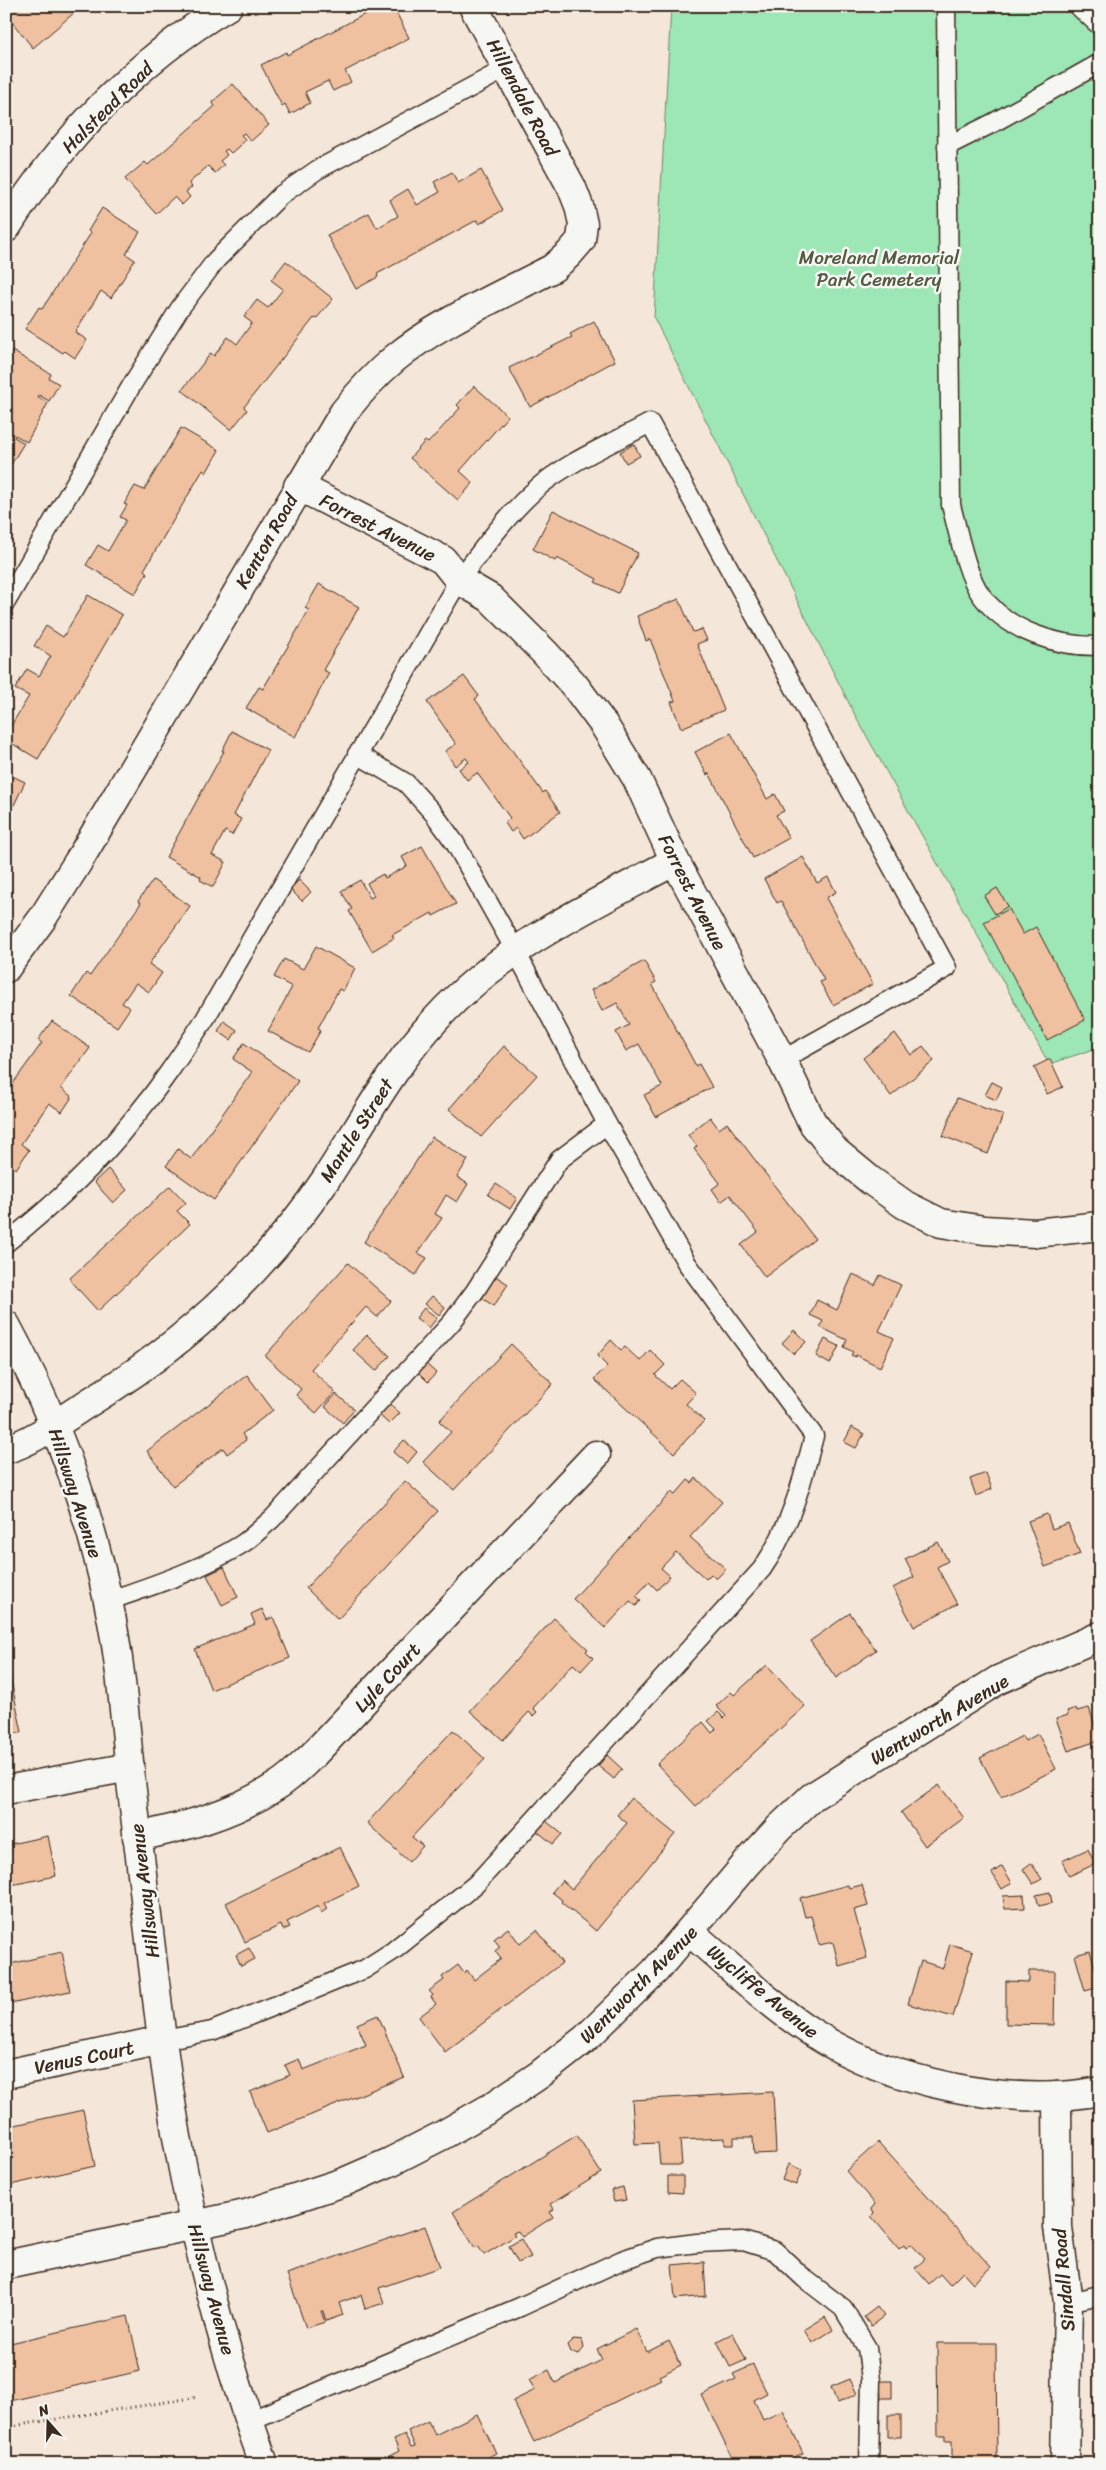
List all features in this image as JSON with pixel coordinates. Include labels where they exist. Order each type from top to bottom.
[{"type":"street","name":"Halstead Road","points":[[6,228],[45,172],[100,109],[132,77],[176,40],[228,6]]},
{"type":"street","name":"Hillendale Road","points":[[474,6],[572,188]]},
{"type":"street","name":"Kenton Road","points":[[6,968],[42,919],[78,862],[298,486],[344,412],[368,383],[395,358],[424,338],[553,268],[569,254],[581,240],[583,224],[572,188]]},
{"type":"street","name":"Forrest Avenue","points":[[298,486],[443,560],[459,580],[490,598],[575,686],[604,725],[637,779],[675,861],[782,1060],[812,1122],[835,1151],[870,1180],[905,1205],[941,1223],[984,1230],[1035,1233],[1100,1226]]},
{"type":"street","name":"Mantle Street","points":[[6,1449],[14,1447],[55,1424],[166,1352],[254,1270],[325,1180],[412,1046],[438,1016],[475,982],[515,950],[553,927],[675,861]]},
{"type":"street","name":"Hillsway Avenue","points":[[6,1325],[55,1424],[85,1513],[108,1601],[121,1678],[137,1837],[162,2040],[175,2126],[195,2226],[222,2333],[264,2464]]},
{"type":"street","name":"Lyle Court","points":[[137,1837],[192,1825],[222,1815],[279,1785],[313,1755],[596,1455]]},
{"type":"street","name":"Wentworth Avenue","points":[[6,2265],[246,2214],[344,2182],[390,2162],[490,2108],[539,2075],[585,2039],[623,2004],[690,1932],[753,1856],[812,1797],[998,1680],[1100,1636]]},
{"type":"street","points":[[6,1790],[130,1766]]},
{"type":"street","name":"Wycliffe Avenue","points":[[690,1932],[782,2010],[813,2033],[874,2064],[952,2086],[1021,2096],[1057,2096],[1100,2091]]},
{"type":"street","name":"Venus Court","points":[[6,2074],[162,2040]]},
{"type":"street","name":"Sindall Road","points":[[1057,2096],[1058,2228],[1068,2302],[1065,2464]]},
{"type":"lane","points":[[946,6],[951,505],[966,560],[981,595],[999,614],[1021,630],[1061,641],[1100,646]]},
{"type":"lane","points":[[1078,6],[1100,26]]},
{"type":"lane","points":[[947,146],[993,123],[1100,63]]},
{"type":"lane","points":[[6,602],[133,383],[180,308],[216,260],[281,196],[317,170],[507,68]]},
{"type":"lane","points":[[6,1244],[38,1218],[82,1177],[128,1126],[165,1078],[205,1019],[459,580],[500,527],[536,489],[568,467],[650,423],[947,968],[782,1060]]},
{"type":"lane","points":[[162,2040],[212,2031],[365,1969],[393,1951],[476,1884],[762,1569],[777,1546],[791,1516],[814,1436],[686,1262],[607,1124],[474,875],[434,814],[406,783],[357,754]]},
{"type":"lane","points":[[108,1601],[187,1573],[215,1560],[244,1543],[272,1519],[452,1322],[475,1291],[559,1160],[607,1124]]},
{"type":"lane","points":[[249,2421],[502,2315],[622,2260],[657,2248],[697,2243],[743,2241],[775,2251],[805,2279],[844,2308],[867,2348],[871,2380],[869,2464]]},
{"type":"lane","points":[[1068,2302],[1100,2295]]},
{"type":"path","points":[[6,2427],[198,2397]]},
{"type":"green space","name":"Moreland Memorial Park Cemetery","points":[[671,6],[1100,6],[1100,1047],[1049,1064],[855,715],[654,318]]},
{"type":"building","points":[[19,6],[82,6],[33,48],[7,16]]},
{"type":"building","points":[[372,6],[393,6],[409,38],[345,71],[351,82],[333,91],[328,81],[305,92],[310,103],[290,114],[285,104],[282,106],[261,65],[286,52],[287,55],[367,13],[365,10]]},
{"type":"building","points":[[6,76],[14,82],[7,91],[6,90]]},
{"type":"building","points":[[233,84],[269,125],[251,141],[244,133],[241,135],[245,139],[239,146],[231,153],[227,149],[224,151],[227,155],[220,161],[224,165],[215,173],[208,166],[189,183],[192,187],[186,192],[190,197],[182,205],[174,197],[156,214],[125,179],[145,162],[148,165],[215,106],[212,102]]},
{"type":"building","points":[[481,170],[503,210],[479,224],[477,220],[377,274],[378,277],[356,289],[327,235],[369,213],[377,228],[398,216],[390,200],[408,189],[417,205],[440,192],[434,182],[452,172],[458,183]]},
{"type":"building","points":[[102,208],[140,232],[126,254],[135,260],[111,298],[101,291],[75,332],[87,340],[75,358],[65,351],[63,353],[25,329],[39,307],[42,309],[91,233],[88,231]]},
{"type":"building","points":[[286,261],[333,299],[316,319],[314,318],[244,407],[247,410],[231,430],[182,390],[211,353],[214,356],[228,337],[237,344],[252,323],[244,317],[257,300],[268,308],[283,289],[271,280]]},
{"type":"building","points":[[594,321],[615,361],[530,407],[509,368],[572,337],[570,334]]},
{"type":"building","points":[[12,351],[51,374],[49,378],[59,384],[49,401],[39,395],[38,397],[48,403],[27,442],[15,435],[14,437],[24,443],[6,473],[6,361]]},
{"type":"building","points":[[474,386],[508,416],[460,471],[473,483],[458,500],[410,458],[425,441],[428,443],[460,408],[457,405]]},
{"type":"building","points":[[181,428],[219,450],[206,473],[203,470],[144,570],[147,573],[135,594],[86,565],[98,545],[108,551],[126,520],[120,517],[127,505],[124,504],[135,486],[144,490]]},
{"type":"building","points":[[634,444],[640,456],[626,463],[620,452]]},
{"type":"building","points":[[553,510],[638,553],[618,593],[595,582],[597,579],[557,558],[555,561],[533,549]]},
{"type":"building","points":[[319,584],[359,607],[323,670],[329,673],[295,737],[246,708],[259,687],[263,689],[309,610],[305,608]]},
{"type":"building","points":[[88,595],[122,615],[38,759],[6,740],[6,734],[29,696],[15,689],[27,669],[39,676],[51,656],[34,646],[46,626],[63,637]]},
{"type":"building","points":[[679,599],[693,632],[702,629],[707,640],[697,644],[724,710],[681,728],[671,702],[675,701],[650,639],[646,641],[637,616]]},
{"type":"building","points":[[464,676],[479,696],[475,699],[543,793],[545,791],[560,812],[523,839],[516,828],[511,832],[505,823],[510,818],[477,773],[467,780],[459,769],[469,762],[466,758],[455,766],[445,751],[456,744],[427,702]]},
{"type":"building","points":[[232,731],[268,750],[234,815],[241,819],[232,835],[225,831],[212,855],[226,862],[213,887],[200,880],[201,877],[166,857],[224,751],[222,751]]},
{"type":"building","points":[[731,733],[767,799],[775,794],[784,811],[776,815],[789,838],[753,858],[709,773],[707,775],[695,752]]},
{"type":"building","points":[[6,773],[25,782],[14,805],[11,804],[6,814]]},
{"type":"building","points":[[422,846],[456,904],[433,916],[432,913],[392,935],[394,938],[372,951],[349,911],[352,909],[341,891],[360,880],[370,898],[374,896],[367,883],[383,874],[385,878],[407,866],[402,857]]},
{"type":"building","points":[[803,857],[817,883],[828,877],[836,892],[826,898],[873,984],[833,1005],[820,982],[824,980],[781,901],[777,903],[764,879]]},
{"type":"building","points":[[153,880],[190,906],[149,964],[162,973],[149,992],[136,983],[122,1003],[130,1008],[117,1027],[71,996],[86,973],[90,976],[141,903],[138,901]]},
{"type":"building","points":[[299,880],[311,892],[302,901],[290,889]]},
{"type":"building","points":[[997,888],[1008,906],[995,914],[984,896]]},
{"type":"building","points":[[1009,909],[1023,934],[1036,927],[1085,1020],[1047,1040],[984,922]]},
{"type":"building","points":[[316,946],[355,968],[343,991],[339,989],[318,1028],[321,1030],[308,1052],[268,1031],[292,987],[274,977],[284,959],[303,969]]},
{"type":"building","points":[[644,961],[656,982],[652,984],[696,1066],[699,1064],[712,1087],[656,1117],[644,1095],[662,1086],[639,1044],[626,1051],[616,1032],[629,1025],[617,1003],[602,1011],[591,990]]},
{"type":"building","points":[[52,1021],[90,1048],[61,1088],[72,1097],[62,1112],[49,1103],[21,1144],[29,1150],[16,1169],[6,1162],[6,1093],[42,1043],[38,1040]]},
{"type":"building","points":[[224,1021],[237,1030],[231,1040],[218,1031]]},
{"type":"building","points":[[895,1033],[911,1055],[923,1046],[934,1061],[891,1096],[863,1058]]},
{"type":"building","points":[[244,1043],[298,1081],[214,1200],[166,1166],[178,1149],[191,1159],[252,1072],[233,1059]]},
{"type":"building","points":[[504,1046],[537,1075],[481,1137],[449,1109]]},
{"type":"building","points":[[1050,1059],[1063,1087],[1047,1094],[1034,1067]]},
{"type":"building","points":[[992,1082],[1002,1087],[996,1100],[985,1095]]},
{"type":"building","points":[[957,1098],[1003,1115],[988,1154],[943,1136]]},
{"type":"building","points":[[710,1117],[719,1129],[727,1123],[815,1239],[765,1277],[741,1245],[758,1232],[730,1195],[721,1202],[712,1189],[720,1183],[694,1149],[697,1146],[688,1135]]},
{"type":"building","points":[[432,1137],[468,1160],[457,1177],[468,1184],[457,1202],[446,1195],[435,1214],[442,1218],[418,1253],[427,1258],[416,1275],[364,1242]]},
{"type":"building","points":[[108,1169],[127,1190],[113,1203],[94,1182]]},
{"type":"building","points":[[496,1184],[517,1198],[510,1209],[488,1195]]},
{"type":"building","points":[[170,1186],[186,1203],[177,1211],[190,1224],[98,1311],[69,1279]]},
{"type":"building","points":[[348,1263],[391,1301],[377,1317],[366,1307],[311,1369],[335,1392],[316,1413],[296,1395],[301,1389],[265,1356]]},
{"type":"building","points":[[853,1274],[875,1285],[880,1275],[901,1285],[879,1331],[894,1338],[880,1367],[856,1355],[856,1357],[851,1355],[853,1352],[844,1347],[847,1340],[820,1327],[823,1321],[810,1315],[817,1300],[837,1310]]},
{"type":"building","points":[[494,1275],[508,1284],[494,1306],[480,1297]]},
{"type":"building","points":[[432,1296],[445,1307],[439,1315],[425,1304]]},
{"type":"building","points":[[424,1308],[437,1318],[429,1328],[416,1318]]},
{"type":"building","points":[[794,1330],[806,1342],[794,1354],[782,1343]]},
{"type":"building","points":[[367,1335],[390,1356],[376,1371],[353,1350]]},
{"type":"building","points":[[825,1339],[839,1346],[830,1364],[816,1356]]},
{"type":"building","points":[[611,1340],[621,1350],[625,1347],[640,1361],[650,1350],[665,1365],[655,1375],[670,1389],[680,1379],[696,1393],[686,1404],[704,1421],[674,1453],[594,1379],[607,1366],[597,1356]]},
{"type":"building","points":[[511,1344],[553,1384],[454,1490],[423,1462],[451,1432],[439,1421]]},
{"type":"building","points":[[425,1363],[436,1373],[428,1382],[417,1371]]},
{"type":"building","points":[[247,1375],[273,1410],[242,1434],[246,1440],[227,1454],[223,1448],[173,1486],[147,1451]]},
{"type":"building","points":[[336,1394],[354,1409],[343,1423],[325,1407]]},
{"type":"building","points":[[390,1404],[400,1413],[389,1424],[379,1415]]},
{"type":"building","points":[[852,1427],[864,1434],[856,1448],[844,1442]]},
{"type":"building","points":[[404,1440],[417,1452],[407,1464],[393,1452]]},
{"type":"building","points":[[986,1473],[992,1489],[976,1496],[970,1479]]},
{"type":"building","points":[[696,1478],[722,1502],[690,1537],[726,1569],[716,1579],[711,1574],[706,1579],[676,1552],[661,1568],[670,1576],[657,1590],[649,1582],[636,1596],[641,1600],[636,1606],[630,1601],[605,1628],[573,1599],[671,1492],[675,1495],[688,1480],[692,1483]]},
{"type":"building","points":[[405,1481],[438,1511],[338,1619],[306,1588]]},
{"type":"building","points":[[1047,1514],[1052,1529],[1068,1523],[1080,1554],[1045,1567],[1028,1521]]},
{"type":"building","points":[[938,1542],[948,1561],[937,1567],[957,1604],[914,1627],[893,1588],[914,1577],[905,1559]]},
{"type":"building","points":[[224,1567],[238,1597],[222,1605],[207,1575]]},
{"type":"building","points":[[262,1609],[267,1620],[273,1617],[290,1658],[211,1690],[195,1649],[255,1624],[251,1614]]},
{"type":"building","points":[[850,1613],[876,1650],[836,1678],[810,1641]]},
{"type":"building","points":[[554,1618],[588,1649],[586,1651],[593,1658],[581,1671],[573,1664],[533,1708],[537,1712],[533,1716],[529,1712],[503,1740],[470,1711]]},
{"type":"building","points":[[6,1658],[22,1732],[6,1735]]},
{"type":"building","points":[[767,1665],[805,1706],[696,1806],[657,1764],[703,1722],[712,1733],[716,1729],[708,1721],[718,1712],[724,1718],[726,1716],[716,1706],[731,1692],[734,1695]]},
{"type":"building","points":[[1076,1708],[1077,1711],[1089,1708],[1100,1740],[1068,1751],[1056,1719],[1068,1715],[1067,1711]]},
{"type":"building","points":[[453,1730],[485,1759],[412,1837],[423,1846],[409,1862],[367,1823]]},
{"type":"building","points":[[1038,1734],[1056,1769],[1001,1797],[980,1758],[1022,1736],[1025,1741]]},
{"type":"building","points":[[607,1755],[622,1769],[614,1779],[598,1766]]},
{"type":"building","points":[[939,1785],[964,1818],[925,1846],[901,1812]]},
{"type":"building","points":[[631,1798],[675,1834],[596,1931],[561,1902],[562,1900],[552,1892],[562,1880],[572,1889],[627,1823],[617,1815]]},
{"type":"building","points":[[546,1821],[562,1834],[553,1844],[537,1831]]},
{"type":"building","points":[[48,1836],[56,1876],[6,1886],[6,1845]]},
{"type":"building","points":[[340,1847],[359,1886],[324,1903],[327,1909],[321,1913],[318,1906],[287,1922],[290,1927],[283,1930],[281,1925],[245,1942],[226,1903]]},
{"type":"building","points":[[1088,1849],[1095,1864],[1069,1876],[1062,1861]]},
{"type":"building","points":[[1031,1863],[1042,1879],[1033,1884],[1023,1869]]},
{"type":"building","points":[[1002,1866],[1012,1883],[1002,1889],[992,1873]]},
{"type":"building","points":[[848,1885],[849,1888],[862,1885],[868,1906],[854,1910],[867,1958],[839,1966],[833,1942],[819,1945],[811,1916],[805,1917],[800,1898]]},
{"type":"building","points":[[1050,1892],[1052,1903],[1039,1906],[1036,1895]]},
{"type":"building","points":[[1024,1895],[1025,1908],[1005,1909],[1003,1896]]},
{"type":"building","points":[[508,1928],[520,1944],[537,1930],[562,1963],[445,2052],[419,2017],[436,2004],[431,1997],[433,1995],[429,1991],[444,1980],[442,1977],[458,1965],[464,1973],[467,1970],[474,1980],[501,1959],[495,1951],[500,1947],[494,1939]]},
{"type":"building","points":[[950,1944],[973,1951],[953,2017],[908,2004],[921,1961],[943,1968]]},
{"type":"building","points":[[249,1948],[255,1959],[241,1966],[236,1955]]},
{"type":"building","points":[[1090,1951],[1097,1973],[1100,1972],[1100,1990],[1099,1987],[1085,1991],[1075,1955]]},
{"type":"building","points":[[62,1952],[70,1991],[6,2005],[6,1965]]},
{"type":"building","points":[[1029,1971],[1055,1971],[1054,2025],[1006,2024],[1006,1981],[1029,1982]]},
{"type":"building","points":[[378,2015],[404,2077],[267,2133],[250,2092],[290,2075],[285,2065],[299,2059],[303,2070],[366,2045],[357,2024]]},
{"type":"building","points":[[773,2092],[776,2153],[754,2154],[753,2137],[734,2137],[734,2145],[725,2145],[725,2138],[680,2140],[682,2165],[660,2165],[658,2143],[635,2144],[632,2100]]},
{"type":"building","points":[[83,2110],[95,2166],[6,2186],[6,2127]]},
{"type":"building","points":[[577,2135],[601,2173],[551,2204],[554,2209],[550,2212],[553,2217],[522,2237],[518,2231],[513,2233],[515,2236],[484,2255],[478,2246],[475,2248],[453,2212]]},
{"type":"building","points":[[878,2142],[991,2267],[973,2283],[963,2272],[950,2285],[940,2274],[929,2284],[915,2268],[925,2259],[911,2244],[906,2248],[904,2245],[899,2249],[871,2216],[874,2213],[871,2209],[875,2204],[846,2171]]},
{"type":"building","points":[[788,2164],[802,2170],[796,2185],[782,2180]]},
{"type":"building","points":[[668,2176],[683,2176],[683,2193],[668,2192]]},
{"type":"building","points":[[623,2187],[626,2200],[614,2202],[611,2190]]},
{"type":"building","points":[[425,2226],[440,2267],[379,2288],[384,2303],[365,2309],[361,2295],[339,2303],[343,2315],[326,2321],[323,2311],[321,2311],[325,2322],[306,2328],[287,2274]]},
{"type":"building","points":[[521,2239],[531,2257],[518,2263],[509,2246]]},
{"type":"building","points":[[704,2262],[706,2296],[675,2299],[672,2265]]},
{"type":"building","points":[[877,2307],[884,2316],[871,2326],[864,2317]]},
{"type":"building","points":[[128,2316],[140,2371],[6,2402],[6,2344]]},
{"type":"building","points":[[825,2317],[833,2330],[812,2343],[804,2330]]},
{"type":"building","points":[[636,2329],[647,2352],[669,2341],[681,2365],[659,2376],[661,2379],[534,2442],[513,2401],[535,2390],[529,2380],[549,2370],[555,2383],[602,2360],[597,2349]]},
{"type":"building","points":[[733,2333],[746,2360],[730,2367],[717,2341]]},
{"type":"building","points":[[574,2339],[582,2340],[584,2348],[579,2354],[571,2352],[568,2345]]},
{"type":"building","points":[[937,2343],[996,2343],[997,2464],[952,2464],[952,2441],[945,2441],[945,2436],[938,2436]]},
{"type":"building","points":[[753,2365],[767,2393],[754,2400],[763,2420],[783,2411],[803,2453],[780,2464],[735,2464],[702,2395],[736,2379],[733,2374]]},
{"type":"building","points":[[850,2379],[857,2394],[837,2403],[831,2387]]},
{"type":"building","points":[[880,2381],[892,2381],[892,2398],[881,2398]]},
{"type":"building","points":[[477,2414],[496,2453],[474,2464],[374,2464],[399,2451],[394,2440],[405,2435],[411,2447],[415,2446],[408,2431],[428,2421],[435,2435]]},
{"type":"building","points":[[888,2415],[901,2415],[901,2437],[888,2437]]}]
